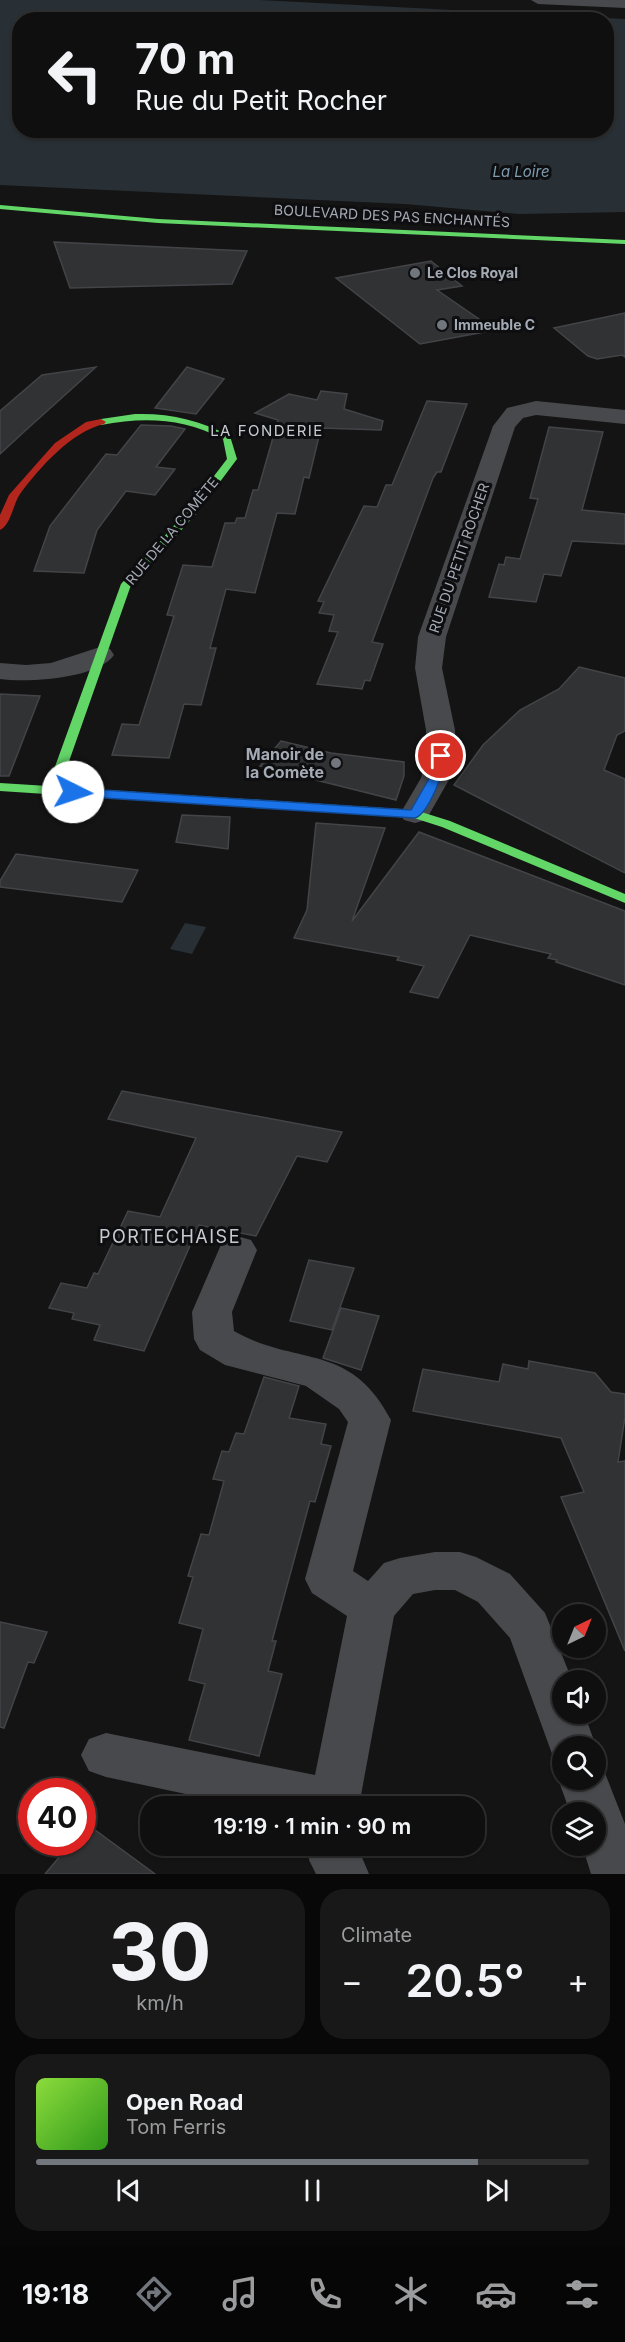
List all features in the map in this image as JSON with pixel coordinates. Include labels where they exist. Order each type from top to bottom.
[{"type":"street","points":[[538,0],[625,4]]},
{"type":"street","name":"BOULEVARD DES PAS ENCHANTÉS","points":[[0,207],[158,221]]},
{"type":"street","name":"BOULEVARD DES PAS ENCHANTÉS","points":[[0,217],[158,221],[625,242]]},
{"type":"street","name":"RUE DU PETIT ROCHER","points":[[415,814],[436,777],[441,756],[436,702],[429,673],[428,656],[432,637],[504,426],[515,413],[536,408],[625,417]]},
{"type":"street","name":"RUE DE LA COMÈTE","points":[[0,527],[7,494],[58,445],[89,424],[134,416],[171,417],[205,424],[227,438],[232,459],[192,512],[126,584],[52,791]]},
{"type":"street","points":[[0,671],[50,672],[83,664],[100,655]]},
{"type":"street","points":[[0,787],[415,814],[446,824],[625,899]]},
{"type":"street","points":[[237,1250],[212,1312],[214,1339],[240,1354],[318,1373],[354,1397],[370,1420],[328,1579],[372,1608]]},
{"type":"street","points":[[339,1796],[372,1608],[400,1577],[435,1571],[460,1571],[494,1588],[529,1626],[568,1736]]},
{"type":"street","points":[[106,1755],[255,1796]]},
{"type":"street","points":[[606,1843],[617,1874]]},
{"type":"street","points":[[335,1856],[343,1874]]},
{"type":"water","name":"La Loire","points":[[0,0],[260,0],[491,12],[12,12],[12,138],[614,138],[614,18],[625,19],[625,212],[519,214],[405,204],[0,185]]},
{"type":"water","points":[[185,923],[206,927],[192,954],[170,949]]},
{"type":"building","points":[[54,242],[247,251],[232,284],[70,288]]},
{"type":"building","points":[[431,261],[462,286],[437,290],[495,330],[420,344],[336,278]]},
{"type":"building","points":[[625,313],[625,357],[622,355],[597,359],[588,356],[554,328]]},
{"type":"building","points":[[96,367],[0,454],[0,411],[42,375]]},
{"type":"building","points":[[187,367],[224,379],[196,414],[155,408]]},
{"type":"building","points":[[321,391],[347,394],[344,409],[383,421],[381,430],[321,428],[309,478],[304,477],[295,514],[277,513],[255,593],[226,589],[210,648],[216,648],[201,705],[184,704],[169,758],[112,755],[122,724],[139,725],[174,616],[167,615],[183,565],[212,567],[225,523],[235,523],[237,518],[245,518],[253,490],[258,490],[278,420],[255,413],[289,394],[317,400]]},
{"type":"building","points":[[427,401],[467,404],[441,472],[437,472],[433,478],[372,642],[383,644],[370,681],[365,680],[362,689],[317,684],[338,632],[329,631],[334,615],[319,613],[324,602],[318,601],[364,506],[377,507],[386,485],[392,485]]},
{"type":"building","points":[[141,425],[185,429],[156,467],[175,469],[155,495],[126,491],[97,530],[84,573],[34,571],[50,526],[106,454],[117,455]]},
{"type":"building","points":[[549,427],[603,432],[582,510],[625,514],[625,544],[572,541],[561,576],[544,574],[536,602],[489,597],[499,564],[504,565],[506,557],[520,559],[538,499],[530,498]]},
{"type":"building","points":[[579,667],[625,678],[625,731],[617,735],[604,770],[625,779],[625,873],[454,785],[483,745],[520,710],[559,689]]},
{"type":"building","points":[[0,694],[40,696],[9,776],[0,776]]},
{"type":"building","name":"Manoir de la Comète","points":[[281,741],[331,753],[404,762],[404,776],[396,800],[260,766]]},
{"type":"building","points":[[182,815],[230,817],[228,849],[176,842]]},
{"type":"building","points":[[316,823],[385,828],[352,921],[419,832],[625,911],[625,985],[556,962],[557,960],[548,958],[551,954],[470,935],[438,998],[410,992],[424,966],[397,960],[399,957],[294,938],[307,910]]},
{"type":"building","points":[[16,854],[138,870],[122,902],[0,887],[0,881]]},
{"type":"building","points":[[122,1091],[342,1132],[327,1162],[297,1156],[256,1236],[199,1225],[144,1351],[94,1340],[100,1325],[72,1319],[74,1313],[49,1308],[61,1283],[87,1288],[94,1273],[98,1274],[128,1211],[160,1217],[196,1138],[108,1119]]},
{"type":"building","points":[[309,1260],[354,1268],[332,1330],[290,1321]]},
{"type":"building","points":[[341,1308],[379,1316],[361,1370],[323,1358]]},
{"type":"building","points":[[529,1361],[595,1373],[611,1392],[625,1394],[625,1417],[618,1462],[625,1461],[625,1651],[561,1497],[584,1492],[561,1438],[413,1411],[423,1369],[499,1382],[503,1364],[528,1369]]},
{"type":"building","points":[[264,1377],[299,1386],[289,1418],[326,1424],[321,1444],[331,1446],[315,1502],[310,1501],[272,1641],[276,1641],[268,1671],[282,1674],[259,1756],[189,1740],[205,1684],[189,1680],[203,1629],[179,1623],[193,1577],[188,1576],[201,1534],[209,1535],[224,1481],[213,1479],[222,1451],[229,1452],[236,1433],[244,1434]]},
{"type":"building","points":[[0,1622],[47,1632],[34,1663],[28,1662],[4,1728],[0,1727]]},
{"type":"building","points":[[96,1831],[155,1874],[45,1874],[60,1856],[96,1856]]},
{"type":"traffic: fast","points":[[0,207],[158,221],[625,242]]},
{"type":"traffic: fast","points":[[52,791],[126,584],[192,512],[232,459],[227,438],[196,424],[166,417],[135,417],[101,422]]},
{"type":"traffic: fast","points":[[0,787],[415,814],[446,824],[625,899]]},
{"type":"traffic: jam","points":[[0,527],[14,495],[58,445],[89,424],[101,422]]},
{"type":"place","name":"Le Clos Royal","points":[[415,273]]},
{"type":"place","name":"Immeuble C","points":[[442,325]]},
{"type":"place","name":"Manoir de la Comète","points":[[336,763]]},
{"type":"district","name":"LA FONDERIE","points":[[267,431]]},
{"type":"district","name":"PORTECHAISE","points":[[170,1237]]},
{"type":"route","points":[[73,792],[415,814],[436,777],[441,756]]}]
